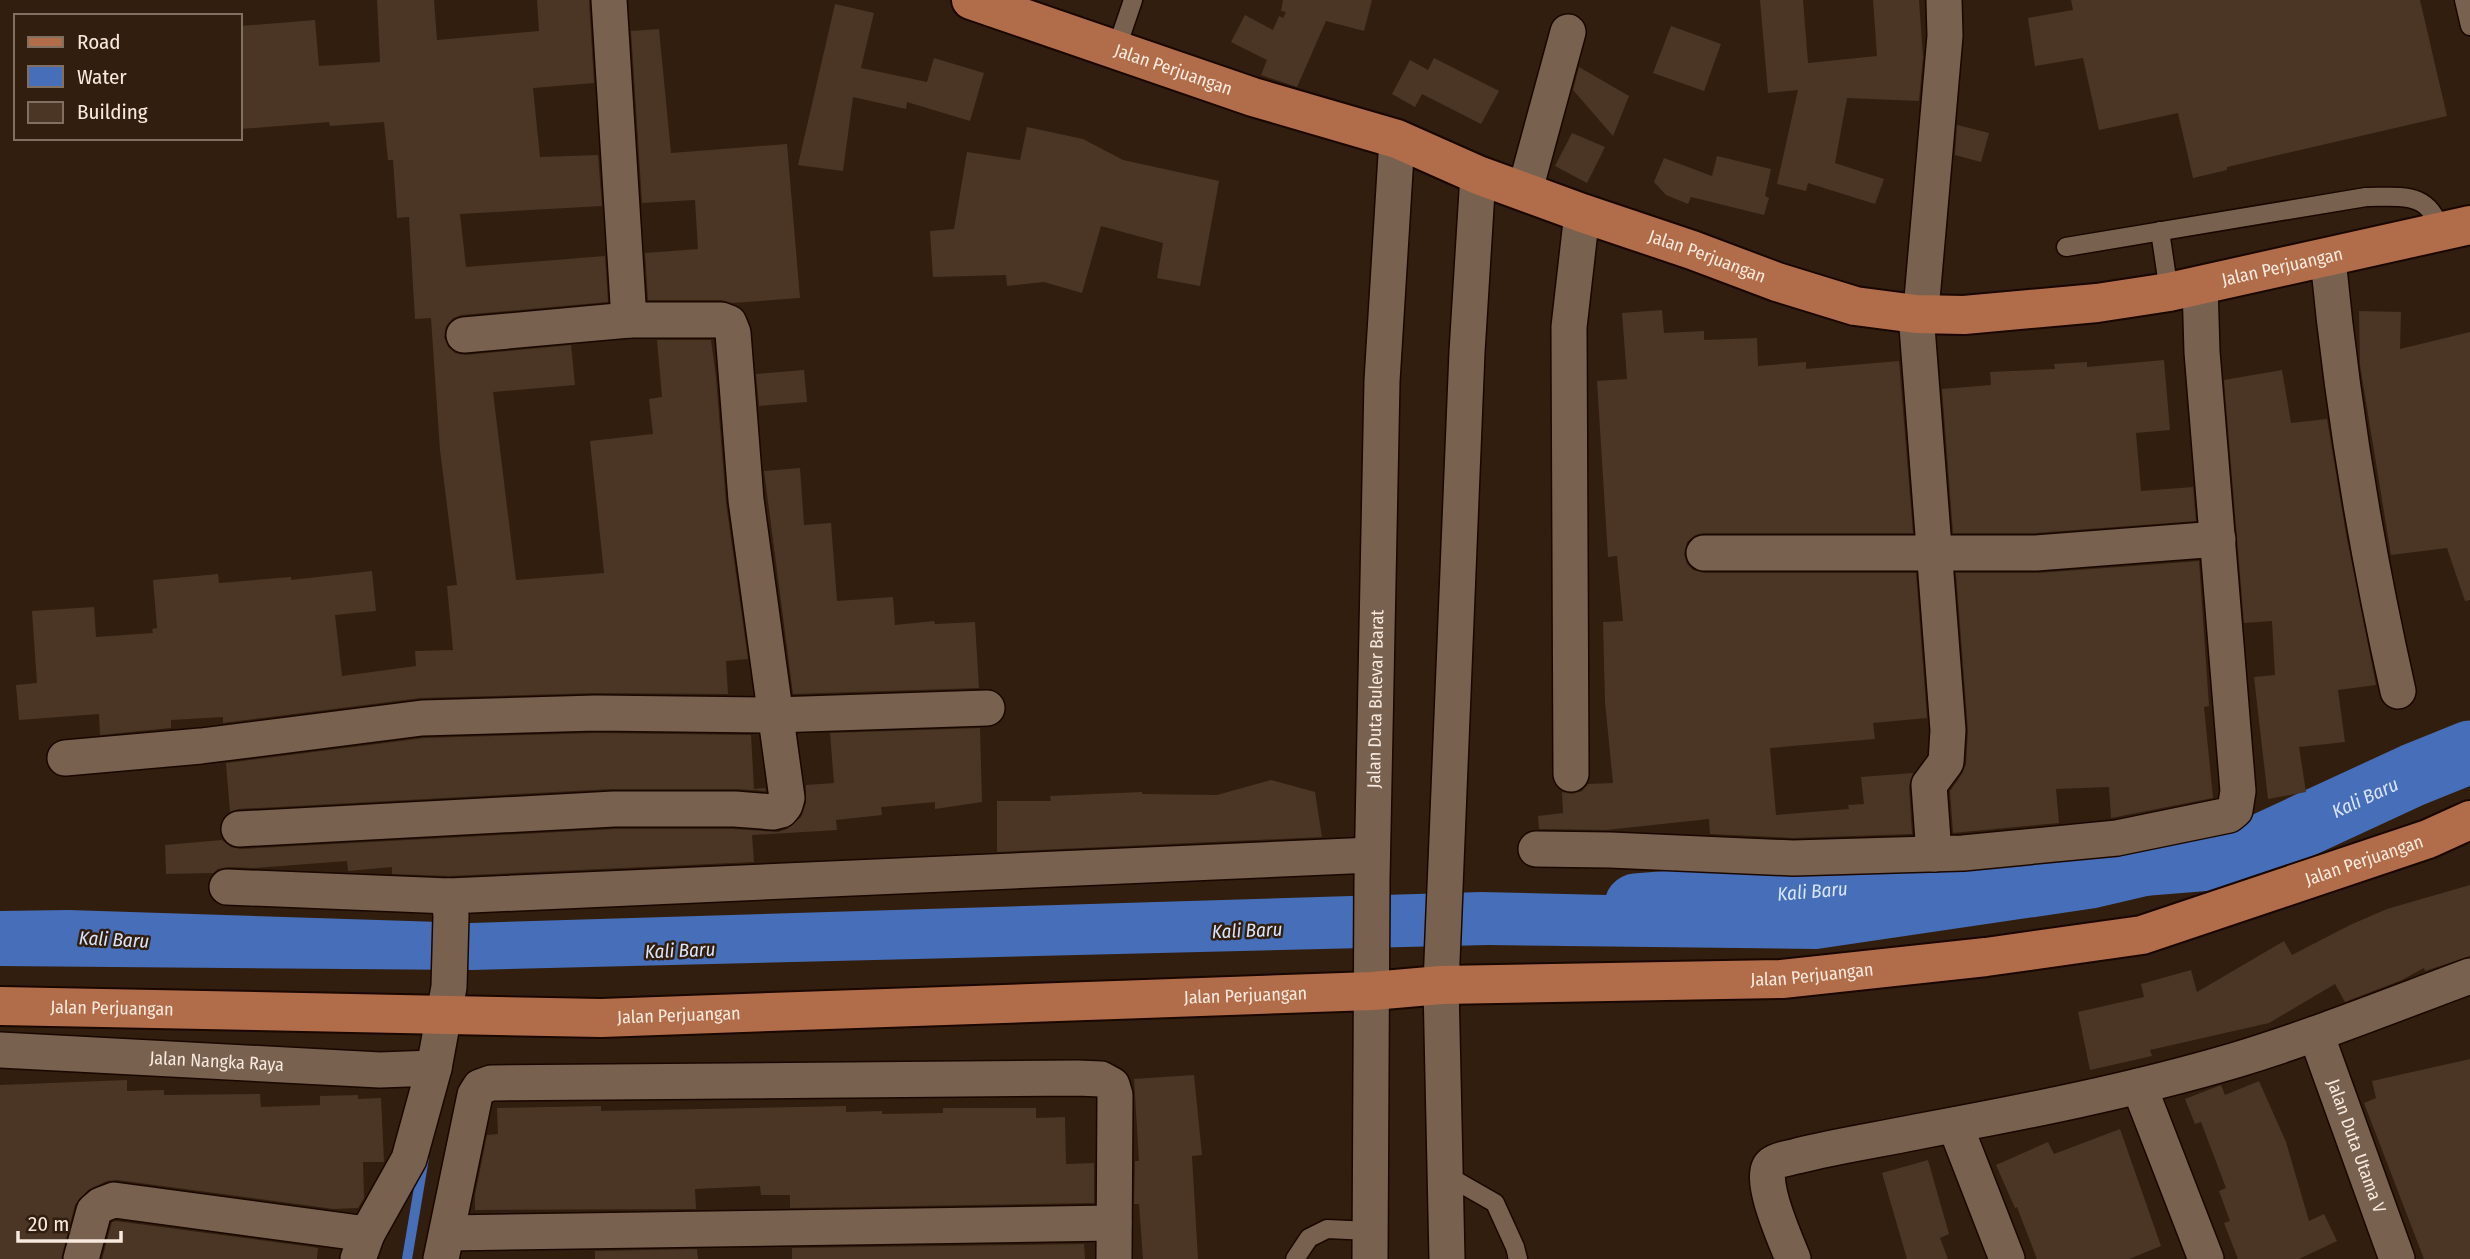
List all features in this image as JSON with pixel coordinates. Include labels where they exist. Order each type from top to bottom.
[{"type":"main road","name":"Jalan Perjuangan","points":[[971,0],[1254,97],[1397,139],[1478,175],[1525,190],[1582,214],[1692,250],[1777,282],[1855,306],[1916,314],[1964,315],[2097,303],[2328,259],[2456,229]]},
{"type":"main road","name":"Jalan Perjuangan","points":[[0,1006],[447,1001],[601,1018],[1442,970],[1782,979],[1986,957],[2142,935],[2428,839],[2470,820]]},
{"type":"street","points":[[609,0],[629,320]]},
{"type":"street","points":[[1934,853],[1929,785],[1945,762],[1948,730],[1916,314],[1922,299],[1945,36],[1944,0]]},
{"type":"street","points":[[1525,190],[1568,32]]},
{"type":"street","name":"Jalan Duta Bulevar Barat","points":[[1370,1245],[1372,867],[1382,381],[1397,139]]},
{"type":"street","points":[[1447,1259],[1442,970],[1467,352],[1478,175]]},
{"type":"street","points":[[1571,774],[1569,327],[1582,214]]},
{"type":"street","points":[[2328,259],[2335,335],[2356,477],[2398,691]]},
{"type":"street","points":[[1536,849],[1793,858],[1963,853],[2117,838],[2229,815],[2235,810],[2238,791],[2202,352],[2179,288]]},
{"type":"street","points":[[239,829],[614,809],[773,812],[781,810],[785,805],[787,798],[746,500],[733,333],[729,323],[721,320],[629,320],[464,335]]},
{"type":"street","points":[[1704,553],[2047,552],[2218,539]]},
{"type":"street","points":[[65,758],[201,746],[422,718],[596,713],[774,715],[987,708]]},
{"type":"street","points":[[227,887],[450,906],[1372,867]]},
{"type":"street","points":[[82,1259],[94,1211],[114,1200],[362,1246],[410,1159],[434,1068],[447,1001],[450,906]]},
{"type":"street","points":[[1793,1259],[1772,1204],[1767,1182],[1768,1170],[1772,1164],[1814,1152],[2139,1086],[2316,1034],[2470,976]]},
{"type":"street","name":"Jalan Duta Utama V","points":[[2316,1034],[2397,1259]]},
{"type":"street","name":"Jalan Nangka Raya","points":[[0,1050],[403,1071],[434,1068]]},
{"type":"street","points":[[1114,1223],[444,1246],[475,1095],[481,1087],[491,1083],[1101,1079],[1112,1085],[1115,1095],[1114,1259]]},
{"type":"street","points":[[2139,1086],[2206,1259]]},
{"type":"street","points":[[1955,1125],[2007,1259]]},
{"type":"lane","points":[[1116,50],[1133,0]]},
{"type":"lane","points":[[2464,0],[2470,26]]},
{"type":"lane","points":[[2066,247],[2366,197],[2401,197],[2423,202],[2456,229]]},
{"type":"lane","points":[[2160,231],[2179,288]]},
{"type":"lane","points":[[1446,1174],[1495,1203],[1516,1247],[1518,1259]]},
{"type":"lane","points":[[1295,1259],[1309,1238],[1327,1229],[1370,1245]]},
{"type":"water","points":[[2470,733],[2470,779],[2332,841],[2237,875],[2096,908],[1817,949],[1488,945],[472,970],[0,966],[0,911],[68,910],[471,923],[1481,892],[1810,900],[2090,885],[2236,857]]},
{"type":"building","points":[[377,0],[434,0],[437,40],[539,31],[537,0],[589,0],[594,83],[533,88],[540,157],[598,155],[602,206],[460,214],[466,267],[605,256],[608,302],[462,315],[453,318],[446,326],[444,337],[448,347],[455,353],[465,355],[571,345],[575,385],[493,392],[516,580],[604,573],[590,441],[653,434],[649,399],[662,397],[657,340],[711,340],[726,503],[748,659],[726,661],[728,694],[595,693],[421,698],[223,723],[223,717],[171,720],[171,728],[100,735],[99,714],[19,720],[16,685],[37,683],[32,611],[94,607],[96,637],[153,633],[152,629],[157,628],[153,580],[218,574],[219,583],[291,577],[291,580],[372,571],[376,611],[335,615],[342,676],[416,666],[415,651],[453,650],[447,586],[457,585],[440,450],[431,318],[415,319],[409,217],[397,218],[393,160],[388,160],[384,122],[330,126],[329,122],[242,129],[242,26],[315,20],[319,66],[380,62]]},
{"type":"building","points":[[1283,0],[1372,0],[1364,31],[1326,21],[1297,87],[1261,75],[1267,60],[1231,42],[1245,15],[1273,30],[1279,16],[1283,18],[1286,12],[1281,11]]},
{"type":"building","points":[[1760,0],[1803,0],[1808,63],[1877,56],[1873,0],[1919,0],[1923,57],[1919,101],[1847,98],[1835,163],[1884,179],[1875,204],[1808,183],[1806,191],[1777,184],[1798,90],[1768,93]]},
{"type":"building","points":[[2071,0],[2420,0],[2447,116],[2227,167],[2227,170],[2193,178],[2178,113],[2099,130],[2083,58],[2035,66],[2028,18],[2073,10]]},
{"type":"building","points":[[835,4],[874,13],[861,68],[927,82],[934,58],[984,73],[970,121],[907,102],[906,109],[853,97],[843,171],[798,165]]},
{"type":"building","points":[[1671,26],[1721,44],[1704,91],[1653,73]]},
{"type":"building","points":[[659,29],[671,153],[787,144],[800,298],[732,303],[721,300],[648,300],[645,253],[698,249],[695,200],[642,203],[631,31]]},
{"type":"building","points":[[1434,58],[1499,91],[1481,124],[1422,94],[1415,107],[1392,94],[1410,60],[1428,70]]},
{"type":"building","points":[[1579,67],[1629,96],[1613,136],[1573,90]]},
{"type":"building","points":[[1957,125],[1989,133],[1981,162],[1955,155]]},
{"type":"building","points":[[1027,127],[1083,139],[1123,160],[1219,181],[1200,286],[1157,278],[1163,243],[1101,226],[1082,293],[1044,282],[1007,286],[1006,275],[933,277],[930,231],[954,229],[967,152],[1020,160]]},
{"type":"building","points":[[1572,133],[1605,147],[1587,183],[1555,166]]},
{"type":"building","points":[[1717,156],[1771,169],[1765,196],[1769,198],[1764,215],[1691,197],[1688,204],[1666,195],[1654,182],[1664,158],[1712,176]]},
{"type":"building","points":[[1662,310],[1664,333],[1704,331],[1704,340],[1757,338],[1758,366],[1806,362],[1806,369],[1899,361],[1913,533],[1704,533],[1695,535],[1687,542],[1684,554],[1687,564],[1693,570],[1704,573],[1916,573],[1927,718],[1873,723],[1875,739],[1770,748],[1776,815],[1849,809],[1848,805],[1864,804],[1861,777],[1913,773],[1909,786],[1912,834],[1793,838],[1710,834],[1709,819],[1606,830],[1539,829],[1538,816],[1563,813],[1562,792],[1572,794],[1582,791],[1588,784],[1613,783],[1605,702],[1603,622],[1623,621],[1617,556],[1608,557],[1597,381],[1627,379],[1622,313]]},
{"type":"building","points":[[2359,311],[2401,312],[2400,349],[2470,332],[2470,600],[2465,601],[2447,548],[2391,555],[2360,365]]},
{"type":"building","points":[[2164,360],[2170,430],[2136,433],[2141,491],[2193,487],[2196,521],[2035,533],[1953,533],[1942,389],[1991,385],[1990,372],[2055,369],[2054,364],[2087,362],[2087,367]]},
{"type":"building","points":[[804,370],[807,402],[759,406],[756,374]]},
{"type":"building","points":[[2282,370],[2291,423],[2327,419],[2346,534],[2376,685],[2338,690],[2345,742],[2299,747],[2306,792],[2268,799],[2254,677],[2275,675],[2272,621],[2244,623],[2224,380]]},
{"type":"building","points":[[800,468],[804,525],[831,523],[837,601],[893,597],[895,625],[934,621],[935,624],[975,622],[979,688],[793,694],[764,471]]},
{"type":"building","points":[[2199,561],[2209,706],[2204,707],[2213,798],[2111,818],[2109,787],[2056,789],[2059,823],[1953,833],[1950,791],[1966,764],[1968,731],[1956,573],[2038,573]]},
{"type":"building","points":[[980,728],[982,802],[935,809],[935,802],[881,807],[882,815],[836,820],[837,830],[752,835],[754,862],[449,876],[392,874],[392,867],[348,871],[347,861],[255,868],[228,867],[213,873],[166,874],[165,845],[222,840],[231,847],[240,849],[615,829],[734,829],[778,832],[787,829],[801,817],[806,803],[806,785],[834,783],[830,733]]},
{"type":"building","points":[[596,733],[751,735],[754,789],[765,788],[766,791],[613,789],[238,809],[230,812],[226,763],[424,738]]},
{"type":"building","points":[[1271,780],[1315,792],[1322,837],[997,852],[997,801],[1051,801],[1050,796],[1142,792],[1217,795]]},
{"type":"building","points":[[2470,885],[2470,956],[2425,971],[2424,968],[2402,980],[2345,1002],[2335,984],[2269,1023],[2150,1050],[2152,1056],[2090,1070],[2078,1012],[2144,997],[2141,984],[2191,970],[2197,992],[2284,941],[2292,955],[2387,909]]},
{"type":"building","points":[[2470,1059],[2470,1259],[2424,1259],[2364,1103],[2376,1098],[2372,1081]]},
{"type":"building","points":[[1194,1075],[1202,1155],[1192,1156],[1198,1259],[1143,1259],[1139,1204],[1134,1204],[1135,1161],[1139,1161],[1134,1079]]},
{"type":"building","points":[[127,1080],[127,1091],[164,1090],[164,1095],[260,1094],[261,1107],[320,1105],[320,1096],[358,1095],[358,1099],[381,1098],[384,1162],[363,1162],[364,1198],[358,1208],[334,1209],[117,1180],[107,1181],[88,1190],[75,1205],[61,1259],[0,1259],[0,1085]]},
{"type":"building","points":[[2259,1081],[2286,1142],[2309,1221],[2324,1214],[2337,1241],[2299,1259],[2238,1259],[2224,1223],[2230,1221],[2219,1191],[2226,1188],[2201,1122],[2195,1124],[2185,1099],[2221,1085],[2225,1095]]},
{"type":"building","points":[[601,1106],[601,1111],[846,1106],[846,1112],[882,1111],[882,1114],[943,1113],[943,1108],[1036,1108],[1036,1118],[1065,1117],[1066,1164],[1094,1163],[1094,1203],[790,1208],[790,1195],[761,1195],[760,1186],[695,1189],[696,1209],[475,1210],[475,1195],[487,1135],[498,1134],[497,1108]]},
{"type":"building","points":[[2120,1129],[2161,1246],[2129,1259],[2037,1259],[2017,1207],[2015,1208],[1996,1165],[2048,1142],[2054,1154]]},
{"type":"building","points":[[1928,1160],[1949,1234],[1940,1238],[1948,1259],[1907,1259],[1882,1173]]},
{"type":"building","points":[[112,1222],[318,1248],[317,1259],[102,1259]]},
{"type":"building","points":[[1084,1244],[1085,1259],[792,1259],[792,1248]]},
{"type":"building","points":[[697,1249],[698,1259],[595,1259],[595,1251]]},
{"type":"waterway","name":"Kali Baru","points":[[1636,905],[2236,857],[2413,775],[2470,752]]},
{"type":"waterway","points":[[407,1259],[424,1158]]}]
